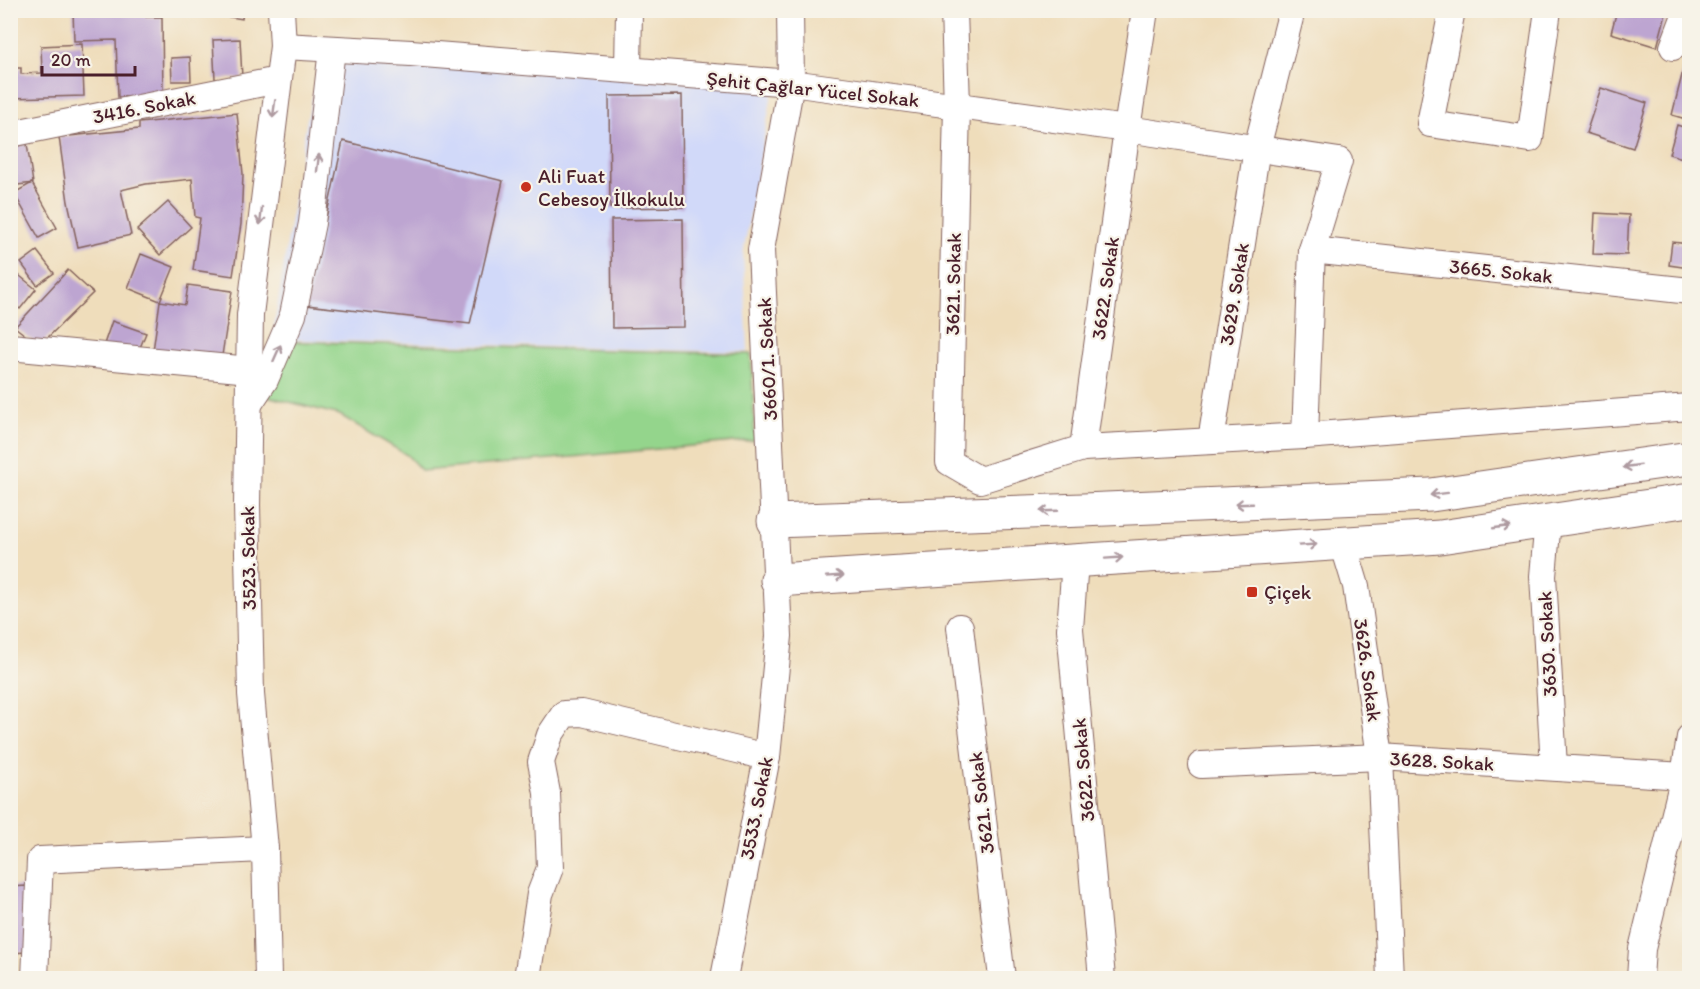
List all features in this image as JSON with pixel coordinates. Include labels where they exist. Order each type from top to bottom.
[{"type":"main road","points":[[774,521],[1431,495],[1689,458]]},
{"type":"main road","points":[[777,580],[1440,537],[1689,500]]},
{"type":"street","name":"3523. Sokak","points":[[268,978],[265,849],[251,694],[247,505],[250,315],[283,46],[280,10]]},
{"type":"street","points":[[628,70],[629,10]]},
{"type":"street","name":"3660/1. Sokak","points":[[779,636],[761,250],[791,83],[790,10]]},
{"type":"street","name":"3621. Sokak","points":[[954,10],[957,106],[949,462],[980,480],[1083,448]]},
{"type":"street","name":"3622. Sokak","points":[[1083,448],[1145,10]]},
{"type":"street","name":"3629. Sokak","points":[[1212,441],[1257,148],[1292,10]]},
{"type":"street","points":[[1452,10],[1430,124],[1530,139],[1548,10]]},
{"type":"street","points":[[1673,47],[1687,10]]},
{"type":"street","name":"Şehit Çağlar Yücel Sokak","points":[[283,46],[791,83],[1127,129],[1339,161],[1312,250]]},
{"type":"street","points":[[249,404],[265,380],[293,315],[312,223],[332,48]]},
{"type":"street","name":"3416. Sokak","points":[[10,134],[278,80]]},
{"type":"street","points":[[1305,436],[1312,250]]},
{"type":"street","name":"3665. Sokak","points":[[1312,250],[1689,291]]},
{"type":"street","points":[[10,346],[249,370]]},
{"type":"street","points":[[1083,448],[1305,436],[1689,407]]},
{"type":"street","name":"3630. Sokak","points":[[1548,520],[1543,576],[1554,767]]},
{"type":"street","name":"3626. Sokak","points":[[1343,543],[1356,586],[1380,757],[1390,978]]},
{"type":"street","name":"3622. Sokak","points":[[1075,561],[1070,628],[1102,978]]},
{"type":"street","name":"3621. Sokak","points":[[960,627],[1002,978]]},
{"type":"street","name":"3533. Sokak","points":[[724,978],[767,757],[779,636]]},
{"type":"street","points":[[527,978],[540,894],[550,868],[548,793],[541,762],[550,735],[564,714],[582,713],[767,757]]},
{"type":"street","points":[[1640,978],[1642,949],[1683,776],[1689,737]]},
{"type":"street","name":"3628. Sokak","points":[[1201,765],[1380,757],[1683,776]]},
{"type":"street","points":[[35,978],[40,860],[265,849]]},
{"type":"shaded area","name":"Ali Fuat Cebesoy İlkokulu","points":[[323,54],[773,88],[743,254],[748,352],[272,339],[307,119]]},
{"type":"green space","points":[[275,341],[751,354],[755,440],[422,471],[407,455],[340,415],[266,396]]},
{"type":"building","points":[[73,10],[146,10],[146,17],[162,17],[163,96],[118,97],[116,40],[74,41]]},
{"type":"building","points":[[188,10],[243,10],[242,19]]},
{"type":"building","points":[[1617,10],[1667,10],[1657,47],[1611,33]]},
{"type":"building","points":[[240,39],[242,78],[215,79],[213,40]]},
{"type":"building","points":[[82,44],[84,96],[10,98],[10,68],[21,68],[21,74],[42,73],[41,46]]},
{"type":"building","points":[[190,57],[191,81],[172,81],[171,58]]},
{"type":"building","points":[[1685,63],[1689,64],[1689,120],[1672,115]]},
{"type":"building","points":[[1601,88],[1647,103],[1633,148],[1586,133]]},
{"type":"building","points":[[682,95],[683,207],[610,208],[609,96]]},
{"type":"building","points":[[237,113],[243,174],[241,224],[233,276],[193,270],[200,218],[195,217],[192,179],[146,184],[121,190],[131,235],[78,247],[68,202],[59,137],[139,129],[139,123]]},
{"type":"building","points":[[1677,125],[1689,129],[1689,160],[1669,154]]},
{"type":"building","points":[[343,141],[503,181],[470,324],[307,305]]},
{"type":"building","points":[[27,144],[33,183],[10,186],[10,147]]},
{"type":"building","points":[[32,183],[57,228],[39,238],[14,193]]},
{"type":"building","points":[[168,202],[191,227],[160,255],[137,230]]},
{"type":"building","points":[[1595,213],[1629,215],[1627,255],[1593,254]]},
{"type":"building","name":"Ali Fuat Cebesoy İlkokulu","points":[[683,219],[684,327],[612,328],[611,220]]},
{"type":"building","points":[[1672,242],[1689,244],[1689,268],[1669,265]]},
{"type":"building","points":[[37,251],[54,273],[37,285],[21,263]]},
{"type":"building","points":[[141,254],[174,267],[160,301],[128,288]]},
{"type":"building","points":[[10,268],[36,289],[20,309],[10,301]]},
{"type":"building","points":[[68,270],[93,293],[39,346],[15,327]]},
{"type":"building","points":[[188,285],[232,291],[221,362],[153,351],[160,301],[185,305]]},
{"type":"building","points":[[112,321],[146,333],[137,355],[102,350]]},
{"type":"building","points":[[26,886],[28,952],[10,953],[10,887]]},
{"type":"place","name":"Ali Fuat Cebesoy İlkokulu","points":[[526,187]]},
{"type":"place","name":"Çiçek","points":[[1252,592]]}]
